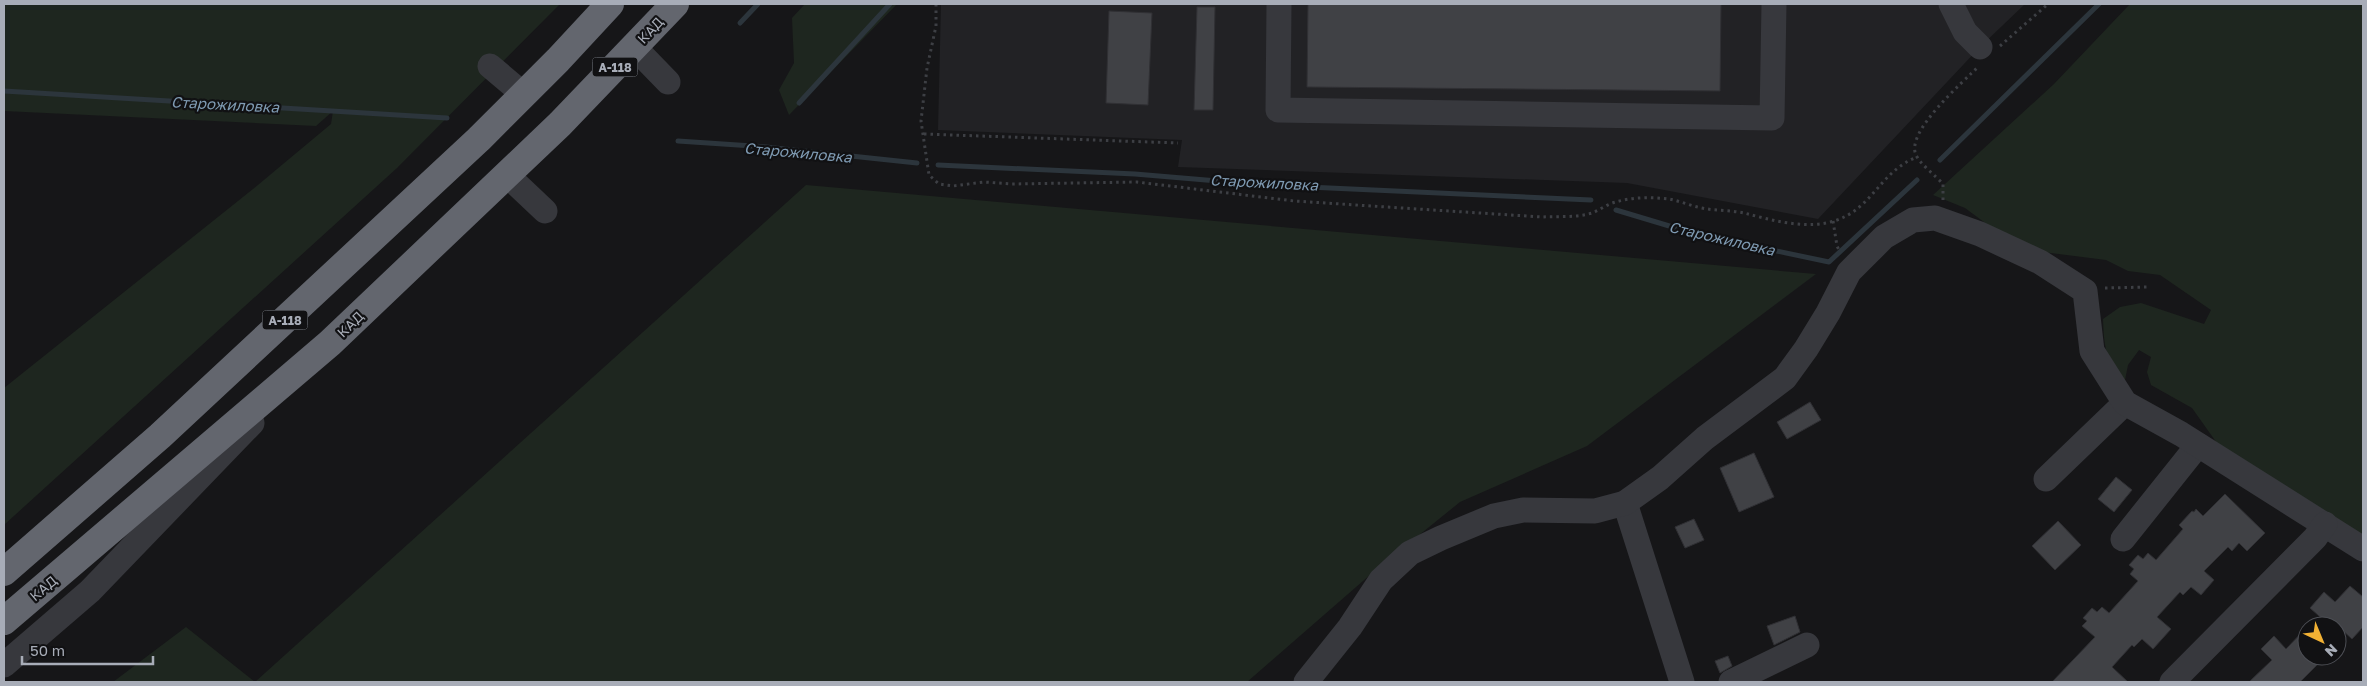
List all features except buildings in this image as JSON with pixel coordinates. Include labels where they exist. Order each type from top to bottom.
[{"type":"highway","name":"А-118","points":[[4,572],[160,436],[472,145],[610,4]]},
{"type":"highway","name":"КАД","points":[[4,621],[330,342],[507,175],[675,4]]},
{"type":"street","points":[[1278,4],[1278,110],[1772,118],[1774,4]]},
{"type":"street","points":[[1951,4],[1964,32],[1987,52]]},
{"type":"street","points":[[634,47],[668,82]]},
{"type":"street","points":[[490,66],[523,94]]},
{"type":"street","points":[[507,175],[545,211]]},
{"type":"street","points":[[1306,682],[1350,627],[1381,580],[1410,553],[1494,516],[1523,510],[1595,511],[1625,503],[1660,478],[1704,438],[1785,378],[1819,327],[1849,272],[1884,237],[1913,220],[1935,218],[1980,234],[2040,262],[2085,291],[2092,351],[2125,403],[2189,440],[2363,548]]},
{"type":"street","points":[[4,665],[90,591],[330,342]]},
{"type":"street","points":[[2046,479],[2125,403]]},
{"type":"street","points":[[2123,539],[2189,440]]},
{"type":"street","points":[[1625,503],[1682,682]]},
{"type":"street","points":[[2172,682],[2315,538],[2325,524]]},
{"type":"street","points":[[1731,682],[1807,645]]},
{"type":"path","points":[[936,4],[936,26],[927,68],[920,121],[924,134],[929,175],[939,184],[953,186],[984,182],[1012,184],[1137,182],[1294,201],[1542,217],[1576,216],[1592,213],[1617,201],[1642,198],[1668,199],[1702,208],[1742,213],[1765,219],[1790,222],[1833,221],[1861,207],[1891,172],[1902,163],[1917,157]]},
{"type":"path","points":[[1944,198],[1943,184],[1917,157],[1914,149],[1916,140],[1926,121],[1987,52],[2048,4]]},
{"type":"path","points":[[924,134],[1178,143]]},
{"type":"path","points":[[1833,221],[1836,246]]},
{"type":"path","points":[[2085,291],[2102,288],[2146,287]]},
{"type":"shaded area","points":[[4,4],[560,4],[397,168],[4,525],[4,388],[253,189],[331,124],[333,111],[316,126],[4,111]]},
{"type":"shaded area","points":[[805,4],[897,4],[789,115],[779,90],[794,63],[792,18]]},
{"type":"shaded area","points":[[941,4],[2025,4],[1980,47],[1818,219],[1627,183],[1178,167],[1182,140],[938,130]]},
{"type":"shaded area","points":[[2130,4],[2363,4],[2363,539],[2219,446],[2192,408],[2151,385],[2147,372],[2151,357],[2139,350],[2128,365],[2125,380],[2113,367],[2105,345],[2103,319],[2120,307],[2141,303],[2204,324],[2211,310],[2160,275],[2128,271],[2106,260],[2043,252],[1992,228],[1965,208],[1933,195],[2054,84]]},
{"type":"shaded area","points":[[806,185],[1816,274],[1587,446],[1460,502],[1371,574],[1247,682],[255,682]]},
{"type":"shaded area","points":[[186,627],[255,682],[113,682]]},
{"type":"waterway","points":[[740,23],[758,4]]},
{"type":"waterway","points":[[799,103],[890,4]]},
{"type":"waterway","points":[[1940,160],[2099,4]]},
{"type":"waterway","name":"Старожиловка","points":[[4,91],[447,118]]},
{"type":"waterway","name":"Старожиловка","points":[[678,141],[766,147],[917,163]]},
{"type":"waterway","name":"Старожиловка","points":[[938,165],[1135,174],[1265,185],[1591,200]]},
{"type":"waterway","name":"Старожиловка","points":[[1616,210],[1696,234],[1829,262],[1917,180]]}]
